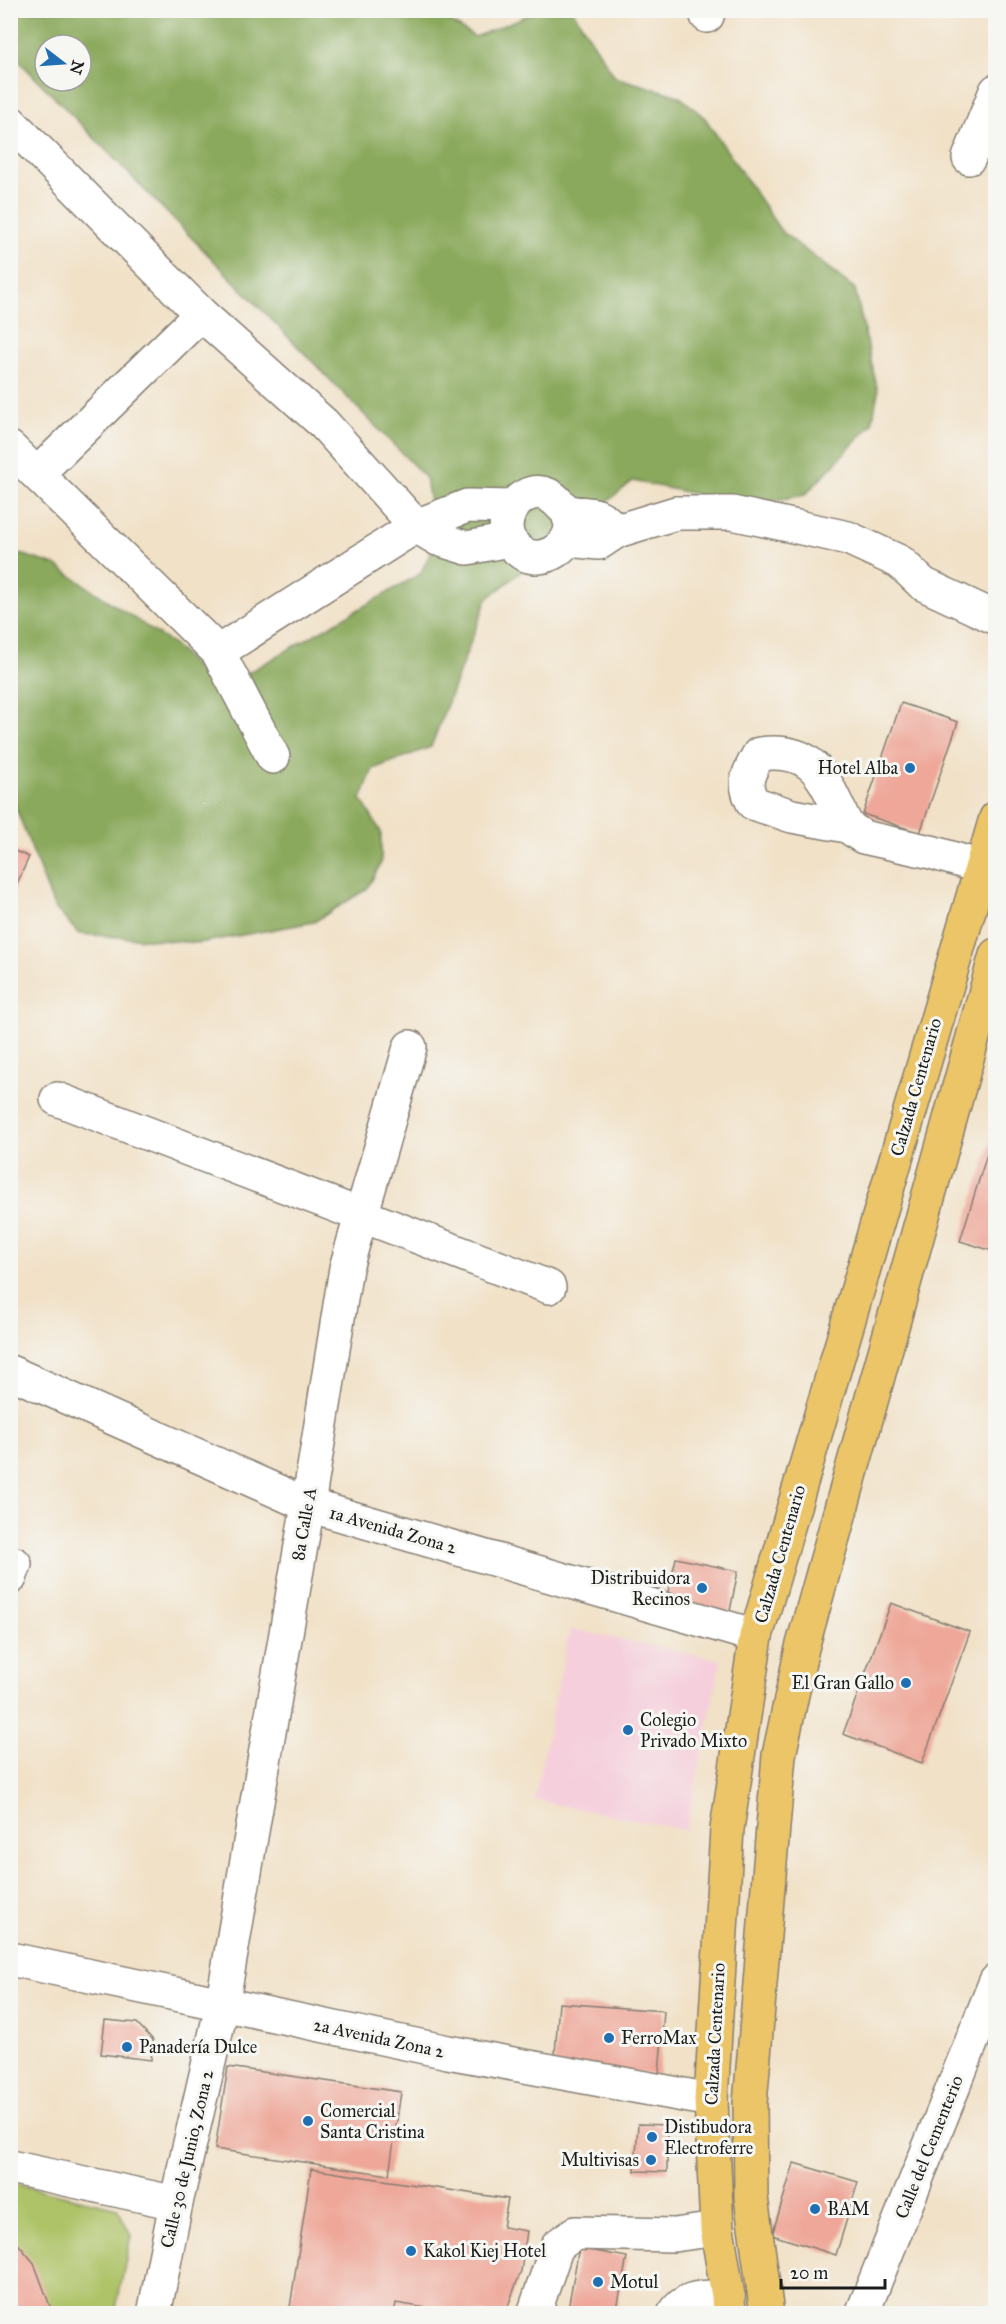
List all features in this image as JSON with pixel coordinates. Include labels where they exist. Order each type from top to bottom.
[{"type":"main road","name":"Calzada Centenario","points":[[729,2305],[717,2229],[711,2100],[726,1829],[756,1635],[996,818]]},
{"type":"main road","points":[[767,2313],[751,2197],[750,2104],[781,1744],[802,1648],[996,956]]},
{"type":"main road","name":"2a Avenida Zona 2","points":[[711,2100],[750,2104]]},
{"type":"street","points":[[969,158],[996,91]]},
{"type":"street","points":[[10,122],[201,314],[324,424],[416,526],[438,539],[467,548],[509,540]]},
{"type":"street","points":[[37,474],[201,314]]},
{"type":"street","points":[[10,448],[218,652],[273,757]]},
{"type":"street","points":[[567,525],[555,553],[538,558],[521,552],[509,540],[506,523],[512,507],[524,496],[541,493],[556,498],[567,525],[599,543],[617,531],[676,513],[732,513],[848,538],[900,562],[922,584],[987,607]]},
{"type":"street","points":[[218,652],[416,526],[467,506],[512,507]]},
{"type":"street","points":[[847,826],[863,837],[931,852],[981,867]]},
{"type":"street","name":"8a Calle A","points":[[222,2006],[346,1269],[410,1047]]},
{"type":"street","points":[[57,1099],[549,1287]]},
{"type":"street","name":"1a Avenida Zona 2","points":[[10,1372],[308,1505],[756,1635]]},
{"type":"street","name":"2a Avenida Zona 2","points":[[10,1959],[222,2006],[448,2052],[711,2100]]},
{"type":"street","name":"Calle del Cementerio","points":[[862,2313],[996,1981]]},
{"type":"street","name":"Calle 30 de Junio, Zona 2","points":[[154,2313],[176,2203],[222,2006]]},
{"type":"street","points":[[10,2167],[176,2203]]},
{"type":"street","points":[[534,2313],[557,2246],[575,2233],[674,2235],[717,2229]]},
{"type":"street","points":[[674,2313],[678,2307],[690,2299],[729,2305]]},
{"type":"shaded area","name":"Colegio Privado Mixto","points":[[570,1629],[721,1660],[686,1830],[534,1800]]},
{"type":"green space","points":[[11,11],[441,11],[444,18],[475,37],[538,11],[573,11],[615,77],[679,96],[705,118],[781,231],[855,289],[878,392],[872,424],[805,495],[748,505],[633,481],[487,599],[431,747],[373,769],[361,799],[381,832],[381,863],[367,889],[314,922],[199,943],[79,934],[54,907],[11,795],[11,556],[21,554],[55,565],[174,645],[218,690],[420,574],[436,542],[426,478],[50,93],[93,93],[93,33],[33,33],[33,76],[11,53]]},
{"type":"green space","points":[[11,2183],[117,2208],[131,2235],[115,2313],[11,2314]]},
{"type":"building","name":"Hotel Alba","points":[[901,703],[958,722],[920,833],[863,814]]},
{"type":"building","points":[[10,849],[29,857],[10,899]]},
{"type":"building","points":[[992,1138],[996,1140],[996,1252],[960,1241]]},
{"type":"building","name":"Distribuidora Recinos","points":[[676,1558],[738,1571],[730,1611],[717,1615],[665,1604]]},
{"type":"building","name":"El Gran Gallo","points":[[891,1603],[970,1632],[922,1763],[843,1734]]},
{"type":"building","name":"FerroMax","points":[[559,2003],[664,2011],[659,2074],[554,2066]]},
{"type":"building","name":"Panadería Dulce","points":[[105,2020],[137,2023],[153,2040],[151,2060],[101,2054]]},
{"type":"building","name":"Comercial Santa Cristina","points":[[228,2067],[401,2092],[389,2175],[215,2149]]},
{"type":"building","points":[[638,2124],[667,2125],[667,2172],[635,2171]]},
{"type":"building","name":"BAM","points":[[794,2163],[858,2182],[836,2255],[772,2235]]},
{"type":"building","name":"Kakol Kiej Hotel","points":[[311,2169],[508,2199],[503,2227],[527,2231],[521,2271],[505,2314],[464,2314],[396,2303],[394,2314],[289,2314]]},
{"type":"building","points":[[10,2234],[34,2263],[53,2314],[13,2314],[10,2305]]},
{"type":"building","name":"Motul","points":[[579,2248],[627,2257],[616,2314],[567,2314]]},
{"type":"place","name":"Hotel Alba","points":[[910,768]]},
{"type":"place","name":"Distribuidora Recinos","points":[[702,1588]]},
{"type":"place","name":"El Gran Gallo","points":[[906,1683]]},
{"type":"place","name":"Colegio Privado Mixto","points":[[628,1730]]},
{"type":"place","name":"FerroMax","points":[[609,2038]]},
{"type":"place","name":"Panadería Dulce","points":[[127,2047]]},
{"type":"place","name":"Comercial Santa Cristina","points":[[308,2121]]},
{"type":"place","name":"Distibudora Electroferre","points":[[652,2137]]},
{"type":"place","name":"Multivisas","points":[[651,2160]]},
{"type":"place","name":"BAM","points":[[815,2209]]},
{"type":"place","name":"Kakol Kiej Hotel","points":[[411,2251]]},
{"type":"place","name":"Motul","points":[[598,2282]]}]
